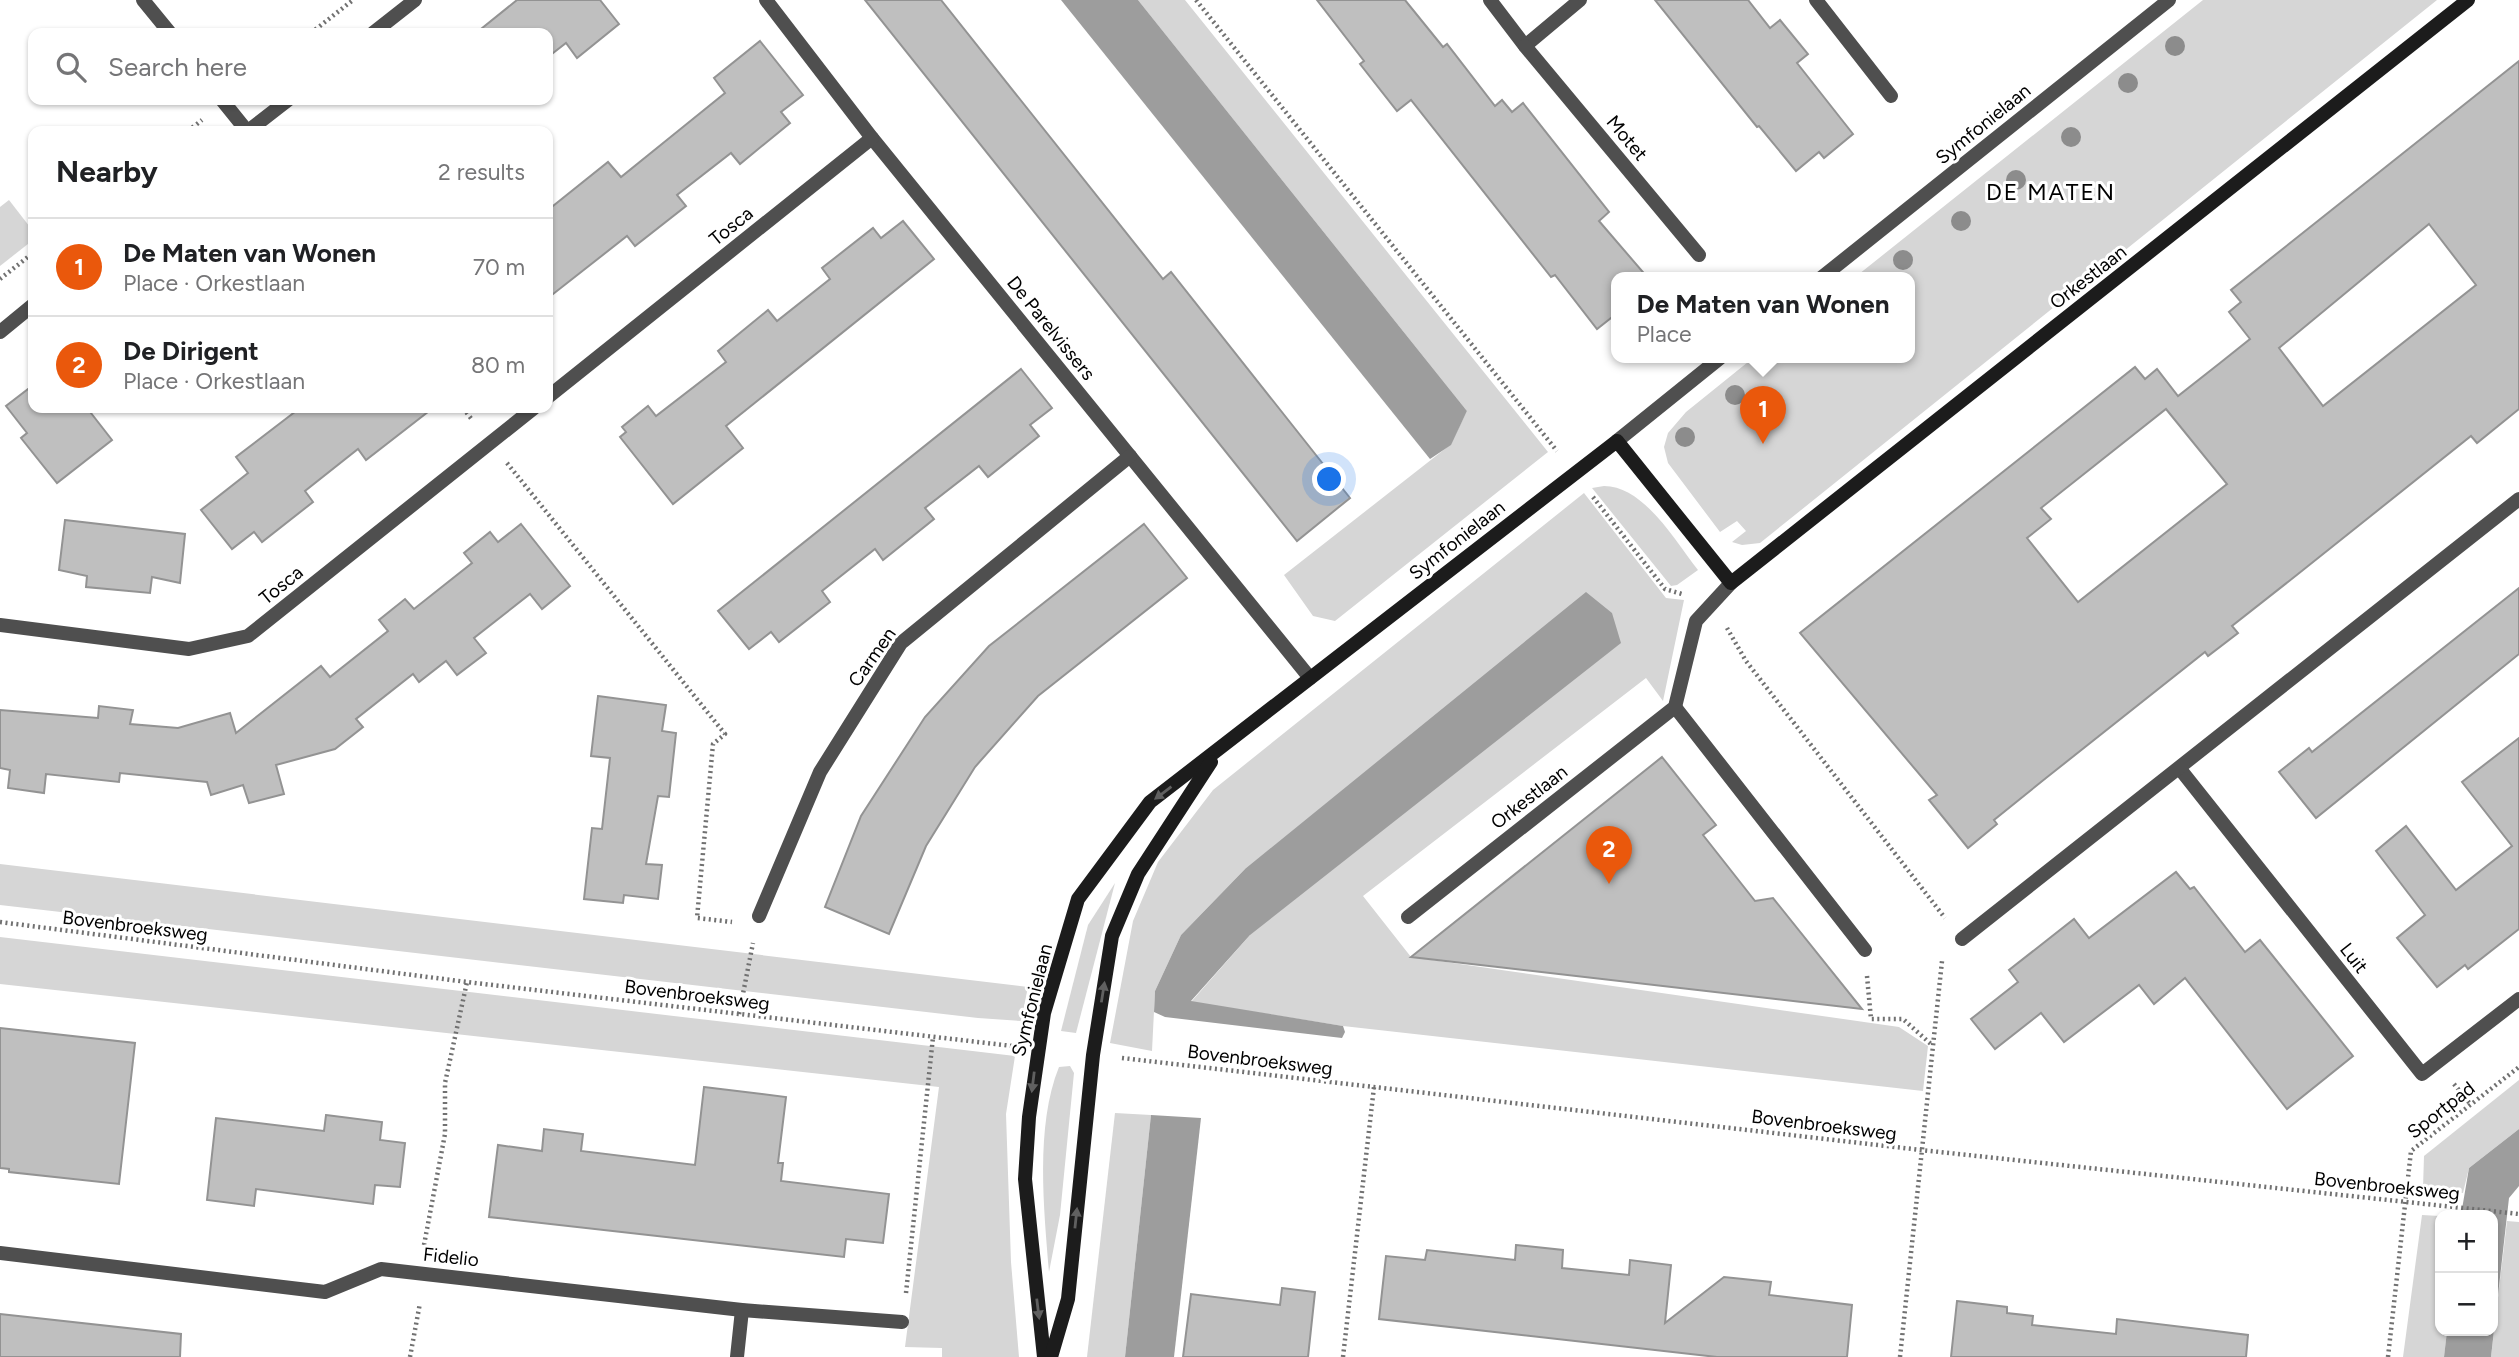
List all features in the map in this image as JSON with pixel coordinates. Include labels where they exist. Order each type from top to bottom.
[{"type":"street","points":[[144,0],[166,28]]},
{"type":"street","points":[[379,28],[415,0]]},
{"type":"street","name":"De Parelvissers","points":[[766,0],[872,138],[1310,678]]},
{"type":"street","name":"Motet","points":[[1490,0],[1699,255]]},
{"type":"street","points":[[1525,46],[1580,0]]},
{"type":"street","points":[[1816,0],[1891,96]]},
{"type":"street","name":"Symfonielaan","points":[[1829,272],[2169,0]]},
{"type":"street","name":"Orkestlaan","points":[[1408,917],[1675,707],[1696,621],[1731,583],[2468,0]]},
{"type":"street","points":[[226,105],[243,126]]},
{"type":"street","points":[[254,126],[281,105]]},
{"type":"street","name":"Tosca","points":[[553,393],[872,138]]},
{"type":"street","points":[[0,332],[28,310]]},
{"type":"street","name":"Symfonielaan","points":[[1044,1357],[1025,1180],[1037,1049],[1044,1013],[1078,899],[1150,802],[1714,363]]},
{"type":"street","name":"Tosca","points":[[0,625],[189,649],[248,636],[528,413]]},
{"type":"street","points":[[1617,441],[1731,583]]},
{"type":"street","name":"Carmen","points":[[758,920],[820,772],[901,643],[1130,456]]},
{"type":"street","points":[[1962,939],[2519,499]]},
{"type":"street","points":[[1675,707],[1865,950]]},
{"type":"street","name":"Symfonielaan","points":[[1051,1357],[1068,1299],[1093,1055],[1112,936],[1138,874],[1217,752]]},
{"type":"street","name":"Luit","points":[[2180,769],[2422,1074],[2519,999]]},
{"type":"street","name":"Fidelio","points":[[0,1253],[325,1292],[381,1269],[742,1310],[902,1322]]},
{"type":"street","points":[[737,1357],[742,1310]]},
{"type":"path","points":[[317,28],[353,0]]},
{"type":"path","points":[[1196,0],[1665,589],[1713,603],[1746,661],[1962,939],[1943,956],[1900,1357]]},
{"type":"path","points":[[0,279],[28,257]]},
{"type":"path","points":[[467,413],[725,734],[713,744],[697,918],[758,920],[739,1014]]},
{"type":"path","name":"Bovenbroeksweg","points":[[0,922],[467,982],[1037,1049]]},
{"type":"path","points":[[1865,950],[1871,1019],[1903,1019],[1933,1045]]},
{"type":"path","points":[[410,1357],[425,1274],[424,1232],[445,1135],[445,1083],[467,982]]},
{"type":"path","points":[[902,1322],[933,1037]]},
{"type":"path","name":"Bovenbroeksweg","points":[[1093,1055],[1921,1150],[2519,1214]]},
{"type":"path","name":"Sportpad","points":[[2388,1357],[2411,1151],[2519,1067]]},
{"type":"path","points":[[1343,1357],[1374,1087]]},
{"type":"shaded area","points":[[1061,0],[1138,0],[1467,411],[1451,445],[1430,459]]},
{"type":"shaded area","points":[[1138,0],[1185,0],[1548,452],[1335,621],[1313,616],[1284,575],[1450,445],[1467,411]]},
{"type":"shaded area","points":[[2203,0],[2437,0],[1760,543],[1742,545],[1732,542],[1746,531],[1737,521],[1720,532],[1668,463],[1664,447],[1668,433],[1686,412],[1747,363],[1915,363],[1915,272],[1862,272]]},
{"type":"shaded area","points":[[9,200],[28,225],[28,244],[0,266],[0,207]]},
{"type":"shaded area","points":[[1592,488],[1619,488],[1645,505],[1669,531],[1698,570],[1677,585],[1671,586]]},
{"type":"shaded area","points":[[1584,493],[1666,598],[1684,600],[1663,701],[1646,678],[1363,896],[1411,957],[1899,1027],[1928,1046],[1923,1091],[1343,1026],[1191,1002],[1250,935],[1245,869],[1181,935],[1155,991],[1152,1051],[1110,1043],[1133,921],[1158,862],[1213,790]]},
{"type":"shaded area","points":[[1586,592],[1612,613],[1621,643],[1250,935],[1191,1001],[1343,1026],[1345,1032],[1342,1038],[1165,1017],[1154,1012],[1155,991],[1181,935],[1245,869]]},
{"type":"shaded area","points":[[0,864],[1028,987],[1021,1021],[978,1018],[0,905]]},
{"type":"shaded area","points":[[1115,883],[1076,1033],[1061,1031],[1088,925]]},
{"type":"shaded area","points":[[0,937],[1015,1056],[1006,1114],[1011,1262],[1019,1357],[942,1357],[942,1348],[905,1347],[939,1087],[0,984]]},
{"type":"shaded area","points":[[1070,1066],[1074,1073],[1060,1215],[1049,1272],[1044,1141],[1051,1090],[1059,1067]]},
{"type":"shaded area","points":[[2519,1080],[2519,1129],[2469,1168],[2463,1193],[2423,1188],[2424,1156]]},
{"type":"shaded area","points":[[1115,1113],[1151,1115],[1125,1357],[1087,1357]]},
{"type":"shaded area","points":[[1151,1115],[1201,1118],[1174,1357],[1125,1357]]},
{"type":"shaded area","points":[[2519,1129],[2519,1186],[2509,1198],[2498,1295],[2498,1210],[2462,1210],[2469,1168]]},
{"type":"shaded area","points":[[2422,1215],[2435,1216],[2435,1336],[2446,1336],[2444,1357],[2403,1357]]},
{"type":"shaded area","points":[[2507,1221],[2519,1222],[2519,1357],[2491,1357],[2493,1336],[2498,1336],[2498,1298]]},
{"type":"shaded area","points":[[2446,1336],[2493,1336],[2491,1357],[2444,1357]]},
{"type":"building","points":[[517,0],[600,0],[619,24],[577,58],[566,43],[553,53],[553,28],[482,28]]},
{"type":"building","points":[[865,0],[941,0],[1163,279],[1171,272],[1350,498],[1297,541]]},
{"type":"building","points":[[1317,0],[1405,0],[1443,47],[1447,44],[1495,106],[1502,100],[1512,112],[1523,103],[1609,212],[1599,221],[1643,272],[1611,272],[1611,318],[1597,329],[1555,275],[1551,277],[1411,100],[1397,111],[1360,64],[1364,61]]},
{"type":"building","points":[[1655,0],[1748,0],[1770,28],[1780,20],[1808,54],[1797,63],[1853,134],[1824,158],[1819,152],[1796,171]]},
{"type":"building","points":[[760,41],[803,95],[781,112],[790,123],[740,164],[731,153],[677,195],[686,206],[635,246],[627,236],[553,294],[553,206],[608,162],[621,177],[725,93],[714,78]]},
{"type":"building","points":[[2519,61],[2519,409],[2477,443],[2471,436],[2232,626],[2238,633],[2208,656],[2205,652],[2046,778],[1994,820],[1997,824],[1968,848],[1929,800],[1937,795],[1800,633],[2135,367],[2145,379],[2157,369],[2178,396],[2220,363],[2250,339],[2229,312],[2241,302],[2231,290]],"holes":[[[2429,224],[2476,285],[2323,406],[2279,348]],[[2166,409],[2227,484],[2078,602],[2027,538],[2051,519],[2041,508]]]},
{"type":"building","points":[[903,221],[934,259],[726,426],[743,448],[673,504],[620,437],[626,432],[622,427],[648,406],[656,416],[726,362],[718,351],[768,310],[777,321],[830,279],[822,268],[873,228],[881,238]]},
{"type":"building","points":[[1021,369],[1052,408],[1030,425],[1039,436],[988,477],[979,466],[925,508],[934,519],[883,560],[875,549],[822,591],[830,602],[779,642],[771,632],[749,649],[718,611]]},
{"type":"building","points":[[28,389],[28,413],[91,413],[112,440],[57,483],[21,438],[27,433],[6,406]]},
{"type":"building","points":[[293,413],[427,413],[366,460],[358,449],[305,491],[313,502],[262,542],[254,532],[232,549],[201,510],[248,473],[236,457]]},
{"type":"building","points":[[65,520],[185,534],[180,583],[152,577],[150,593],[86,587],[87,576],[59,570]]},
{"type":"building","points":[[521,524],[570,586],[542,609],[530,594],[474,638],[486,653],[457,675],[446,661],[419,682],[413,674],[356,719],[363,727],[335,749],[276,765],[284,794],[249,803],[243,785],[211,795],[207,782],[120,773],[119,782],[46,774],[44,793],[8,788],[10,770],[0,768],[0,710],[98,718],[99,706],[133,710],[130,724],[178,728],[230,713],[236,733],[321,666],[330,677],[388,631],[379,620],[405,599],[414,609],[472,563],[464,553],[490,532],[498,542]]},
{"type":"building","points":[[1144,524],[1187,578],[1038,696],[975,767],[926,846],[889,934],[825,907],[861,816],[925,717],[989,646]]},
{"type":"building","points":[[2519,588],[2519,654],[2316,818],[2279,772],[2309,748],[2312,752]]},
{"type":"building","points":[[598,696],[666,705],[662,731],[676,733],[669,797],[658,796],[646,864],[662,865],[658,899],[624,895],[623,903],[584,899],[592,828],[602,829],[610,758],[591,756]]},
{"type":"building","points":[[2519,738],[2519,929],[2468,969],[2465,965],[2437,987],[2397,938],[2425,915],[2376,851],[2406,826],[2456,890],[2512,846],[2462,782]]},
{"type":"building","points":[[1662,757],[1716,825],[1703,835],[1755,901],[1773,898],[1862,1009],[1411,957]]},
{"type":"building","points":[[2176,872],[2190,889],[2194,887],[2245,952],[2260,940],[2353,1056],[2287,1109],[2185,978],[2154,1004],[2139,985],[2064,1042],[2041,1013],[1995,1049],[1971,1019],[2018,982],[2009,970],[2074,919],[2089,938]]},
{"type":"building","points":[[0,1028],[135,1043],[119,1184],[9,1172],[9,1169],[0,1168]]},
{"type":"building","points":[[704,1087],[786,1097],[778,1163],[783,1163],[781,1181],[889,1194],[883,1243],[846,1239],[844,1257],[489,1217],[498,1145],[542,1151],[544,1129],[583,1134],[581,1151],[695,1165]]},
{"type":"building","points":[[326,1115],[382,1122],[380,1140],[405,1143],[400,1187],[375,1185],[373,1204],[256,1189],[254,1206],[207,1200],[216,1118],[324,1131]]},
{"type":"building","points":[[1516,1245],[1563,1250],[1562,1268],[1629,1275],[1630,1260],[1671,1265],[1665,1323],[1724,1277],[1771,1282],[1769,1295],[1852,1305],[1847,1357],[1717,1357],[1379,1319],[1386,1256],[1425,1260],[1427,1250],[1515,1260]]},
{"type":"building","points":[[1282,1288],[1315,1292],[1308,1357],[1183,1357],[1191,1294],[1280,1305]]},
{"type":"building","points":[[1957,1301],[2007,1307],[2007,1313],[2033,1316],[2032,1325],[2116,1334],[2117,1319],[2248,1335],[2246,1357],[1951,1357]]},
{"type":"building","points":[[0,1314],[181,1334],[180,1357],[0,1357]]},
{"type":"place","name":"De Maten van Wonen","points":[[1763,444]]},
{"type":"place","name":"De Dirigent","points":[[1609,884]]},
{"type":"district","name":"DE MATEN","points":[[2051,192]]}]
